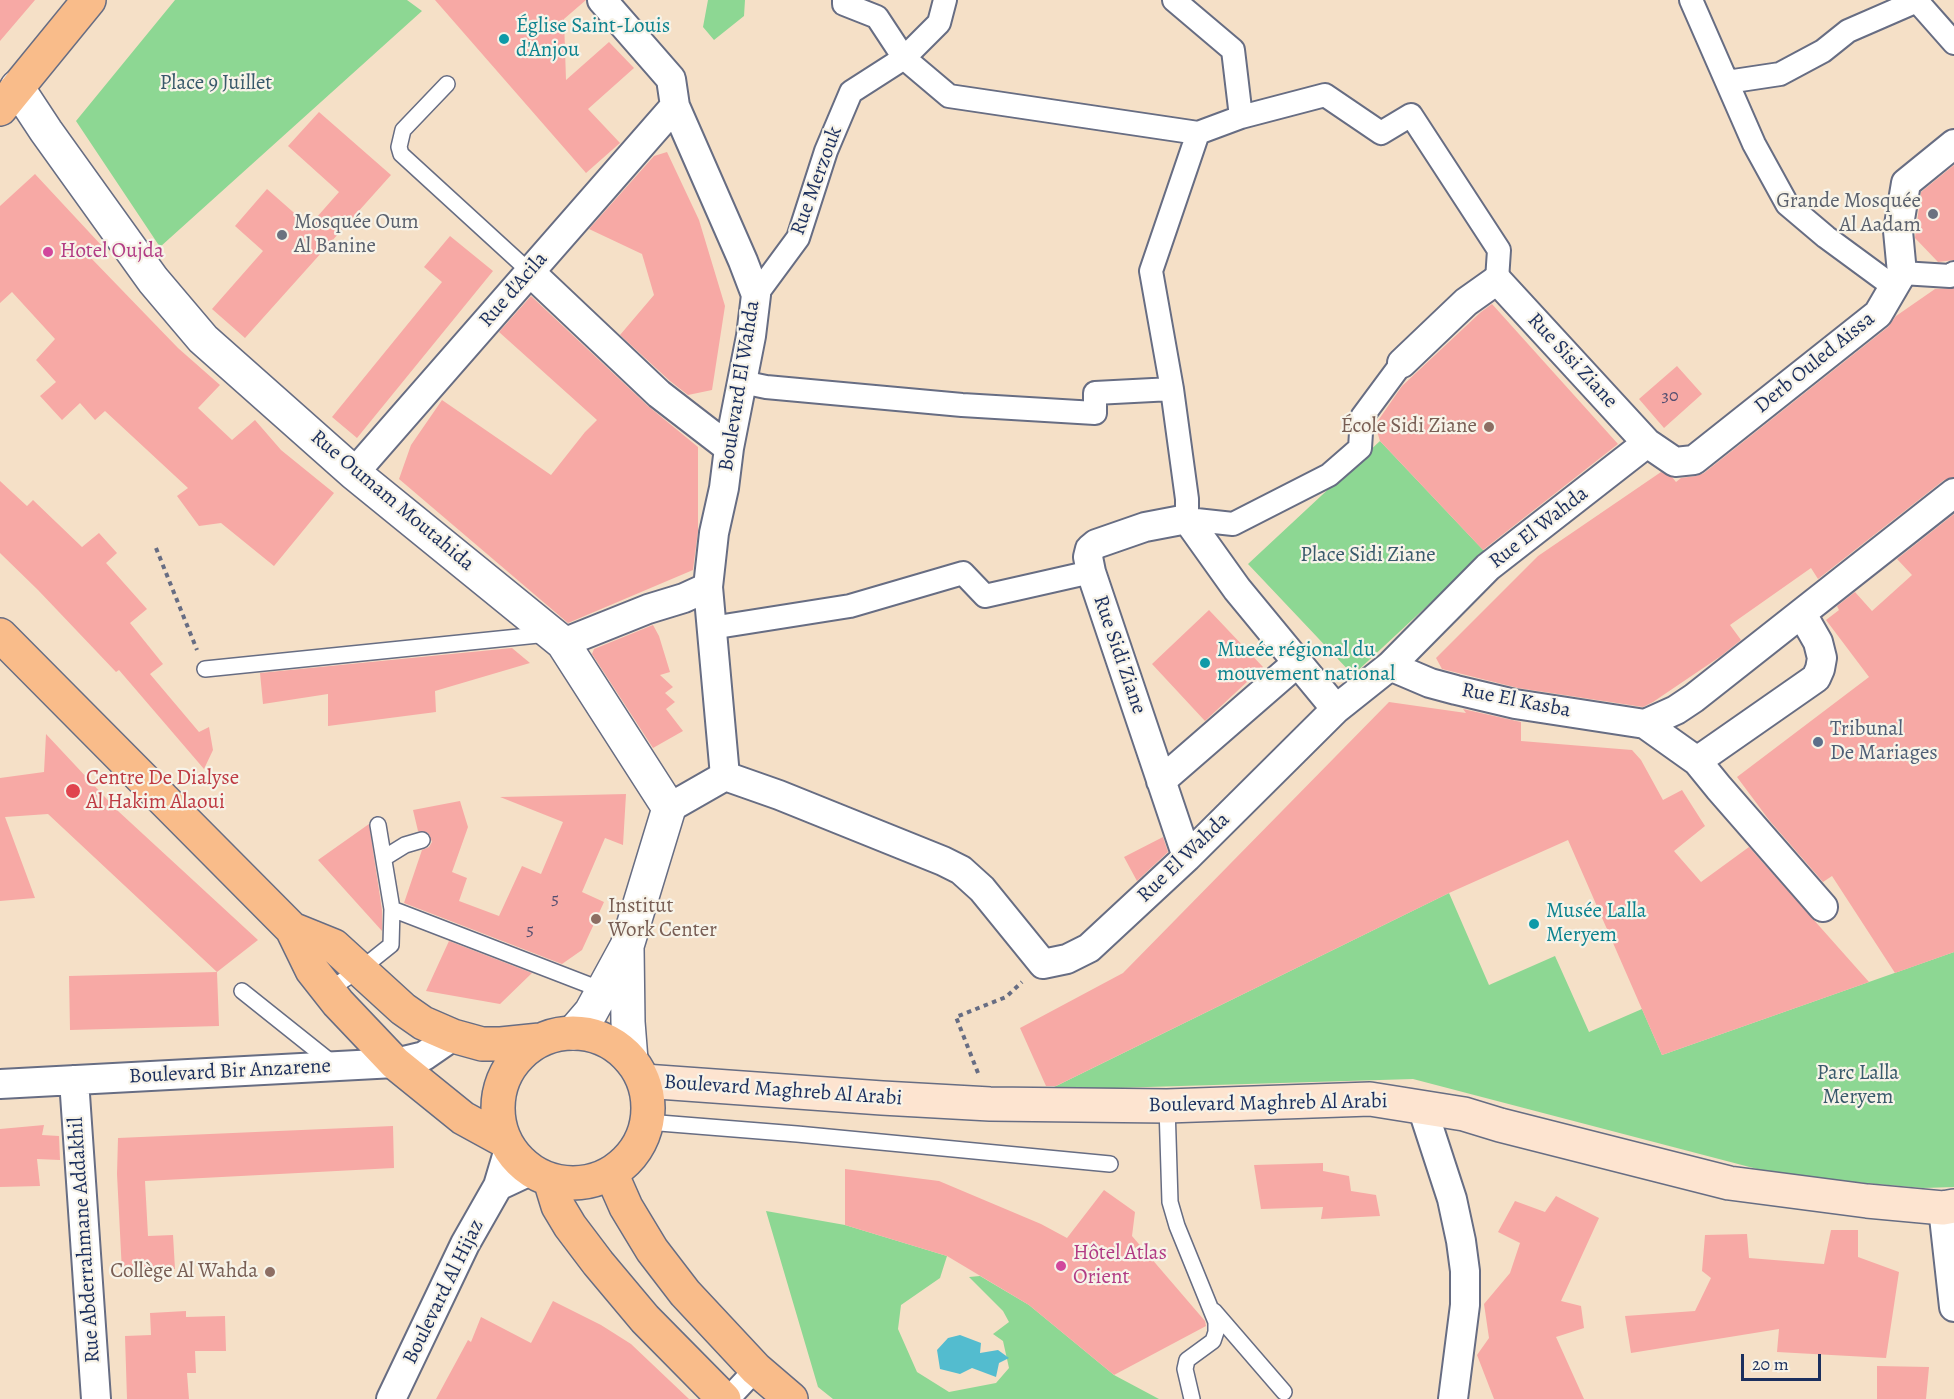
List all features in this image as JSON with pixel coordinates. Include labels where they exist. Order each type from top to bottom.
[{"type":"main road","points":[[8,98],[88,0]]},
{"type":"main road","points":[[0,635],[292,929],[312,970],[395,1064],[463,1118],[523,1160],[565,1183],[581,1183],[611,1173],[635,1152],[643,1138],[648,1106],[637,1070],[619,1048],[590,1035],[573,1033],[556,1034],[540,1040],[526,1049],[505,1075],[499,1091],[497,1108],[499,1125],[523,1160],[558,1206],[570,1226],[598,1263],[645,1319],[726,1399]]},
{"type":"main road","points":[[292,929],[334,946],[403,1009],[423,1023],[453,1036],[482,1044],[540,1040]]},
{"type":"main road","name":"Boulevard Maghreb Al Arabi","points":[[637,1070],[882,1098],[990,1104],[1167,1106],[1370,1099],[1464,1114],[1729,1183],[1867,1201],[1948,1207]]},
{"type":"main road","points":[[611,1173],[626,1207],[652,1250],[685,1293],[756,1369],[791,1399]]},
{"type":"street","name":"Boulevard El Wahda","points":[[602,0],[671,79],[675,106],[756,296],[751,336],[714,533],[708,586],[725,776]]},
{"type":"street","points":[[844,0],[844,4],[876,17],[904,58],[950,96],[1198,133],[1241,117],[1325,94],[1381,133],[1411,115],[1499,250],[1497,280],[1467,302],[1402,363],[1362,417],[1360,448],[1329,475],[1233,524],[1187,519]]},
{"type":"street","points":[[904,58],[939,23],[945,0]]},
{"type":"street","points":[[1174,0],[1233,50],[1241,117]]},
{"type":"street","points":[[1691,0],[1754,144],[1787,204],[1826,237],[1898,280],[1950,276],[1954,273]]},
{"type":"street","points":[[1727,82],[1779,74],[1823,51],[1848,31],[1916,1],[1954,43]]},
{"type":"street","name":"Rue Merzouk","points":[[756,296],[798,238],[826,151],[851,92],[904,58]]},
{"type":"street","name":"Rue Oumam Moutahida","points":[[8,98],[46,131],[153,280],[203,339],[354,473],[557,638],[669,808]]},
{"type":"street","name":"Rue d'Acila","points":[[354,473],[675,106]]},
{"type":"street","points":[[1198,133],[1151,271],[1172,389],[1187,499],[1187,519],[1237,589],[1336,709]]},
{"type":"street","points":[[1898,280],[1898,231],[1906,183],[1954,144]]},
{"type":"street","points":[[530,272],[659,394],[729,448]]},
{"type":"street","name":"Rue Sisi Ziane","points":[[1497,280],[1647,443]]},
{"type":"street","name":"Derb Ouled Aissa","points":[[1647,443],[1675,462],[1694,460],[1878,314],[1898,280]]},
{"type":"street","points":[[741,382],[766,387],[962,405],[1095,412],[1095,393],[1172,389]]},
{"type":"street","name":"Rue El Wahda","points":[[1043,964],[1067,959],[1089,948],[1187,857],[1336,709],[1390,666],[1488,567],[1647,443]]},
{"type":"street","points":[[1645,724],[1676,710],[1694,698],[1954,493]]},
{"type":"street","name":"Rue Sidi Ziane","points":[[1187,519],[1145,527],[1096,544],[1090,549],[1088,557],[1091,572],[1187,857]]},
{"type":"street","points":[[711,628],[849,606],[963,573],[984,596],[1091,572]]},
{"type":"street","points":[[557,638],[684,598],[708,586]]},
{"type":"street","points":[[1697,760],[1816,678],[1822,658],[1818,642],[1802,614]]},
{"type":"street","points":[[1161,781],[1298,663]]},
{"type":"street","name":"Rue El Kasba","points":[[1390,666],[1430,683],[1515,704],[1645,724]]},
{"type":"street","points":[[1645,724],[1697,760],[1823,907]]},
{"type":"street","points":[[573,1033],[591,1012],[627,946],[669,808],[725,776],[779,795],[932,856],[961,870],[982,889],[1043,964]]},
{"type":"street","points":[[627,946],[628,1022],[637,1070]]},
{"type":"street","name":"Boulevard Bir Anzarene","points":[[0,1084],[395,1064],[424,1056],[453,1036]]},
{"type":"street","name":"Rue Abderrahmane Addakhil","points":[[74,1080],[96,1399]]},
{"type":"street","points":[[1422,1107],[1452,1199],[1465,1271],[1465,1305],[1453,1399]]},
{"type":"street","name":"Boulevard Al Hijaz","points":[[391,1399],[465,1244],[498,1186],[523,1160]]},
{"type":"street","points":[[1948,1207],[1954,1307]]},
{"type":"street","points":[[726,1399],[756,1369]]},
{"type":"lane","points":[[447,84],[403,130],[400,140],[402,154],[530,272]]},
{"type":"lane","points":[[205,669],[557,638]]},
{"type":"lane","points":[[328,990],[361,969],[391,945],[392,909],[378,825]]},
{"type":"lane","points":[[384,858],[405,845],[422,840]]},
{"type":"lane","points":[[392,909],[602,990]]},
{"type":"lane","points":[[242,991],[338,1067]]},
{"type":"lane","points":[[1167,1106],[1170,1202],[1177,1226],[1216,1322],[1213,1341],[1187,1360],[1185,1369],[1192,1399]]},
{"type":"lane","points":[[647,1122],[1110,1164]]},
{"type":"lane","points":[[1212,1309],[1284,1392]]},
{"type":"path","points":[[156,548],[205,669]]},
{"type":"path","points":[[990,1104],[956,1017],[1006,997],[1043,964]]},
{"type":"green space","name":"Place 9 Juillet","points":[[175,0],[407,0],[422,11],[160,247],[76,121]]},
{"type":"green space","points":[[708,0],[745,0],[744,16],[714,40],[703,27]]},
{"type":"green space","name":"Place Sidi Ziane","points":[[1380,441],[1485,552],[1353,675],[1248,564]]},
{"type":"green space","name":"Parc Lalla Meryem","points":[[1449,893],[1489,985],[1555,956],[1589,1032],[1642,1009],[1662,1055],[1954,952],[1954,1187],[1923,1188],[1784,1176],[1413,1079],[1048,1090]]},
{"type":"green space","points":[[766,1211],[845,1225],[947,1256],[940,1278],[901,1305],[898,1329],[917,1372],[949,1392],[996,1383],[1009,1368],[1003,1341],[993,1334],[1009,1322],[1003,1311],[969,1277],[980,1276],[1029,1305],[1114,1375],[1159,1399],[833,1399],[818,1387]]},
{"type":"water","points":[[960,1335],[981,1343],[980,1353],[998,1350],[1009,1358],[999,1363],[996,1377],[972,1368],[960,1374],[940,1369],[937,1350],[948,1338]]},
{"type":"building","points":[[0,0],[35,0],[0,41]]},
{"type":"building","points":[[435,0],[586,0],[564,19],[566,80],[609,42],[634,68],[588,109],[620,143],[586,173]]},
{"type":"building","points":[[319,112],[391,175],[245,338],[212,309],[263,251],[235,226],[267,189],[309,226],[339,192],[288,146]]},
{"type":"building","points":[[667,152],[699,220],[725,306],[712,390],[688,395],[620,335],[654,295],[642,254],[589,229],[654,156]]},
{"type":"building","name":"Grande Mosquée Al Aadam","points":[[1954,165],[1954,260],[1938,262],[1915,238],[1921,192]]},
{"type":"building","points":[[35,174],[102,246],[90,257],[178,348],[220,385],[198,408],[232,440],[255,420],[281,450],[334,493],[274,566],[221,523],[199,526],[177,496],[188,488],[105,411],[95,420],[80,403],[62,420],[40,396],[56,382],[36,360],[55,339],[12,292],[0,303],[0,206]]},
{"type":"building","points":[[450,236],[493,271],[357,438],[332,417],[442,282],[424,267]]},
{"type":"building","points":[[1954,288],[1954,477],[1944,480],[1818,579],[1811,568],[1730,625],[1741,640],[1721,656],[1643,707],[1518,688],[1442,669],[1436,658],[1538,556],[1661,472],[1672,477],[1676,482],[1681,478],[1704,473],[1888,327],[1896,316],[1935,289]]},
{"type":"building","points":[[531,296],[648,406],[698,447],[698,531],[693,570],[568,623],[399,479],[411,445],[442,400],[551,475],[597,420],[499,332]]},
{"type":"building","name":"École Sidi Ziane","points":[[1492,304],[1618,444],[1483,550],[1380,441],[1375,425],[1402,386]]},
{"type":"building","points":[[1677,366],[1702,394],[1664,428],[1639,399]]},
{"type":"building","points":[[0,481],[27,506],[33,500],[82,547],[99,533],[117,553],[106,563],[147,609],[130,623],[163,664],[150,674],[199,732],[209,727],[213,750],[204,769],[119,670],[116,672],[0,553]]},
{"type":"building","points":[[1954,514],[1954,952],[1895,973],[1832,876],[1823,882],[1769,820],[1737,777],[1869,677],[1826,620],[1839,610],[1837,606],[1855,592],[1872,611],[1912,575],[1897,559]]},
{"type":"building","name":"Mueée régional du mouvement national","points":[[1209,610],[1263,667],[1205,721],[1152,664]]},
{"type":"building","points":[[653,625],[659,636],[670,672],[660,675],[673,687],[665,693],[675,702],[666,709],[683,731],[653,748],[592,654],[594,649]]},
{"type":"building","points":[[512,648],[530,663],[435,691],[436,712],[328,726],[328,694],[263,704],[260,673]]},
{"type":"building","points":[[1389,702],[1466,713],[1463,709],[1521,722],[1521,741],[1632,750],[1641,760],[1663,800],[1682,790],[1705,826],[1674,851],[1701,882],[1749,847],[1869,982],[1662,1055],[1568,840],[1449,893],[1056,1086],[1046,1086],[1020,1028],[1123,973]]},
{"type":"building","points":[[46,734],[118,811],[258,940],[217,972],[48,814],[5,817],[35,898],[0,901],[0,778],[44,772]]},
{"type":"building","points":[[626,794],[623,845],[605,838],[582,892],[604,902],[582,950],[562,964],[404,903],[422,850],[429,847],[432,842],[428,833],[418,831],[413,810],[460,801],[468,827],[452,872],[467,878],[459,901],[499,916],[522,866],[541,874],[563,822],[500,797]]},
{"type":"building","points":[[369,824],[382,910],[382,931],[318,860]]},
{"type":"building","points":[[1163,837],[1168,852],[1137,881],[1124,857]]},
{"type":"building","points":[[449,941],[532,973],[500,1004],[426,991]]},
{"type":"building","points":[[217,972],[219,1026],[70,1030],[69,976]]},
{"type":"building","points":[[44,1125],[42,1135],[59,1136],[60,1160],[37,1159],[40,1186],[0,1187],[0,1129]]},
{"type":"building","points":[[393,1126],[394,1168],[145,1181],[148,1236],[173,1235],[175,1269],[122,1272],[117,1174],[118,1138]]},
{"type":"building","points":[[1323,1163],[1323,1171],[1349,1176],[1351,1191],[1376,1195],[1380,1216],[1321,1219],[1323,1207],[1261,1209],[1254,1165]]},
{"type":"building","name":"Hôtel Atlas Orient","points":[[845,1169],[939,1181],[1041,1224],[1067,1238],[1104,1190],[1135,1212],[1132,1236],[1205,1321],[1206,1326],[1114,1375],[1029,1305],[947,1256],[845,1225]]},
{"type":"building","points":[[1556,1196],[1599,1218],[1561,1301],[1581,1306],[1584,1328],[1556,1337],[1584,1399],[1494,1399],[1477,1355],[1489,1338],[1484,1304],[1510,1273],[1520,1243],[1498,1232],[1515,1201],[1545,1212]]},
{"type":"building","points":[[1831,1230],[1858,1230],[1858,1257],[1899,1272],[1886,1358],[1777,1352],[1779,1329],[1631,1353],[1625,1316],[1695,1311],[1711,1278],[1702,1271],[1705,1235],[1747,1234],[1749,1258],[1824,1264]]},
{"type":"building","points":[[553,1301],[601,1325],[631,1344],[689,1399],[436,1399],[468,1340],[471,1342],[481,1317],[531,1343]]},
{"type":"building","points":[[186,1311],[186,1317],[225,1316],[226,1351],[195,1351],[196,1373],[187,1373],[189,1399],[127,1399],[125,1336],[151,1335],[150,1313]]},
{"type":"building","points":[[1877,1366],[1929,1367],[1926,1399],[1877,1399]]},
{"type":"place","name":"Église Saint-Louis d'Anjou","points":[[504,39]]},
{"type":"place","name":"Grande Mosquée Al Aadam","points":[[1933,214]]},
{"type":"place","name":"Mosquée Oum Al Banine","points":[[282,235]]},
{"type":"place","name":"Hotel Oujda","points":[[48,252]]},
{"type":"place","name":"École Sidi Ziane","points":[[1489,427]]},
{"type":"place","name":"Mueée régional du mouvement national","points":[[1205,663]]},
{"type":"place","name":"Tribunal De Mariages","points":[[1818,742]]},
{"type":"place","name":"Centre De Dialyse Al Hakim Alaoui","points":[[73,791]]},
{"type":"place","name":"Institut Work Center","points":[[596,919]]},
{"type":"place","name":"Musée Lalla Meryem","points":[[1534,924]]},
{"type":"place","name":"Hôtel Atlas Orient","points":[[1061,1266]]},
{"type":"place","name":"Collège Al Wahda","points":[[270,1272]]}]
